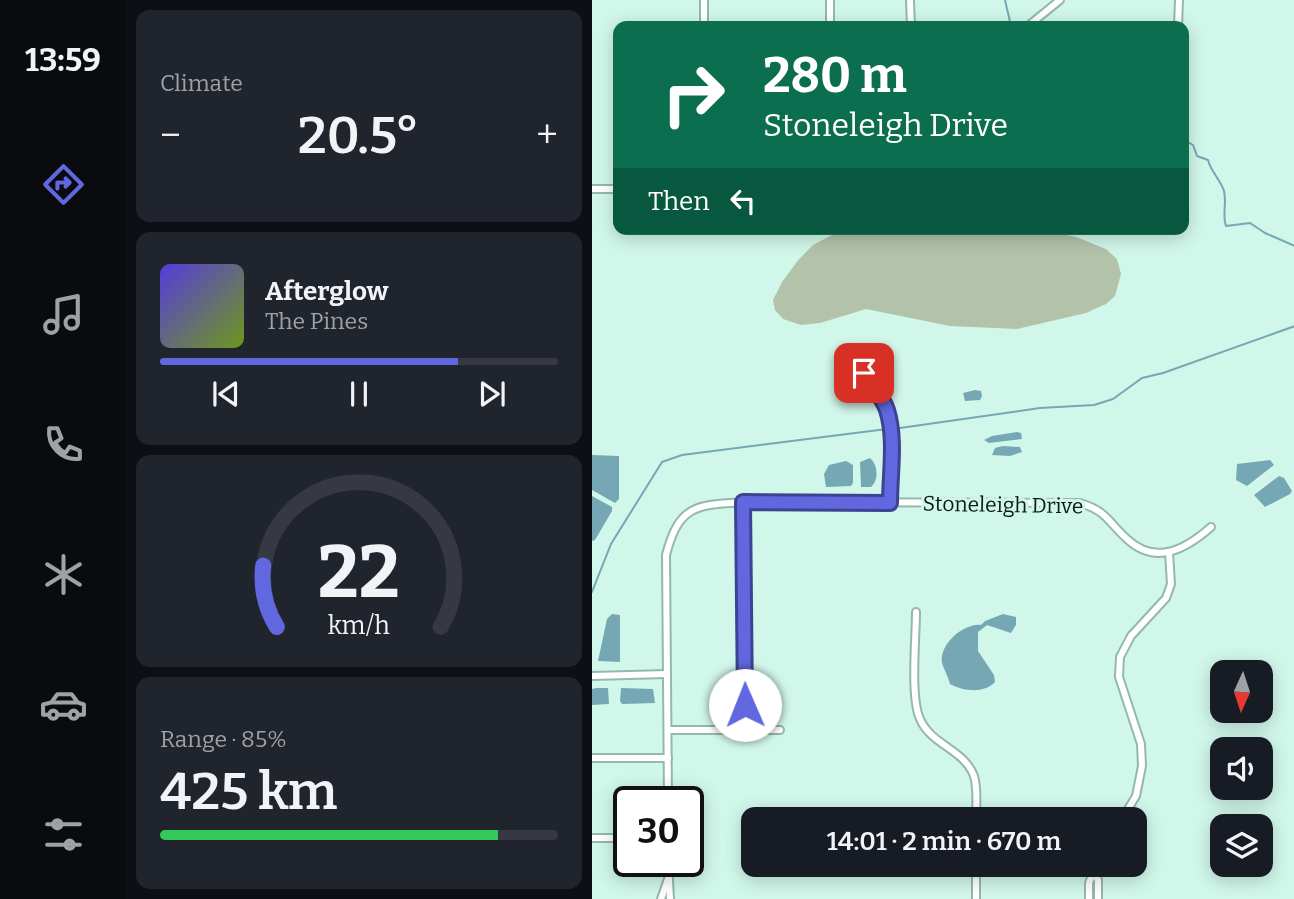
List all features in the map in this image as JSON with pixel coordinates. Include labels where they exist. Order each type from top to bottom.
[{"type":"street","points":[[704,0],[705,21]]},
{"type":"street","points":[[830,0],[830,21]]},
{"type":"street","points":[[910,0],[911,21]]},
{"type":"street","points":[[1034,21],[1060,0]]},
{"type":"street","points":[[1178,21],[1179,0]]},
{"type":"street","points":[[592,189],[613,189]]},
{"type":"street","points":[[870,384],[887,407],[891,426],[890,503]]},
{"type":"street","points":[[743,502],[745,730]]},
{"type":"street","name":"Stoneleigh Drive","points":[[668,786],[666,555],[671,534],[683,517],[703,505],[743,502],[1080,503],[1097,508],[1128,540],[1141,549],[1170,554]]},
{"type":"street","points":[[1129,807],[1136,796],[1142,766],[1141,744],[1119,677],[1120,657],[1131,636],[1166,598],[1171,584],[1170,554],[1186,547],[1211,527]]},
{"type":"street","points":[[916,612],[916,711],[930,735],[961,757],[971,769],[976,787],[976,807]]},
{"type":"street","points":[[592,676],[667,674]]},
{"type":"street","points":[[668,730],[780,730]]},
{"type":"street","points":[[592,758],[668,758]]},
{"type":"street","points":[[592,838],[613,838]]},
{"type":"street","points":[[661,899],[668,877]]},
{"type":"street","points":[[668,877],[670,899]]},
{"type":"street","points":[[976,877],[976,899]]},
{"type":"street","points":[[1089,899],[1089,883],[1092,877]]},
{"type":"street","points":[[1096,877],[1098,899]]},
{"type":"green space","points":[[832,235],[1067,235],[1106,249],[1117,259],[1121,274],[1115,296],[1106,304],[1086,313],[1017,329],[950,326],[866,309],[820,323],[801,325],[783,319],[775,310],[773,300],[782,282],[813,245]]},
{"type":"water","points":[[981,391],[980,400],[965,401],[963,393]]},
{"type":"water","points":[[1021,433],[1022,439],[989,443],[984,440],[992,436]]},
{"type":"water","points":[[1020,447],[1022,452],[1010,456],[992,455],[995,448]]},
{"type":"water","points":[[592,455],[619,456],[619,499],[615,503],[592,490]]},
{"type":"water","points":[[870,458],[876,468],[876,477],[871,487],[861,487],[860,462]]},
{"type":"water","points":[[1270,460],[1274,465],[1247,486],[1236,480],[1237,464]]},
{"type":"water","points":[[846,461],[853,465],[851,486],[826,487],[824,474],[829,465]]},
{"type":"water","points":[[1279,476],[1284,478],[1292,491],[1265,507],[1254,495]]},
{"type":"water","points":[[592,496],[612,507],[612,511],[592,541]]},
{"type":"water","points":[[612,614],[620,615],[620,662],[598,661],[607,619]]},
{"type":"water","points":[[1003,614],[1016,617],[1016,625],[1011,633],[987,625],[978,632],[978,651],[994,675],[995,682],[979,690],[950,684],[942,663],[942,656],[949,642],[968,627],[981,625]]},
{"type":"water","points":[[608,688],[609,704],[592,705],[592,689]]},
{"type":"water","points":[[621,688],[653,689],[655,703],[622,704]]},
{"type":"waterway","points":[[1005,0],[1010,21]]},
{"type":"waterway","points":[[1189,143],[1193,145],[1197,156],[1208,160],[1222,187],[1225,195],[1226,226],[1250,223],[1295,246]]},
{"type":"waterway","points":[[893,429],[1040,408],[1094,405],[1113,399],[1142,378],[1295,326]]},
{"type":"waterway","points":[[592,592],[611,544],[662,462],[682,455],[887,429]]},
{"type":"route","points":[[745,705],[743,502],[890,503],[891,426],[887,407],[870,384],[870,377],[864,373]]}]
